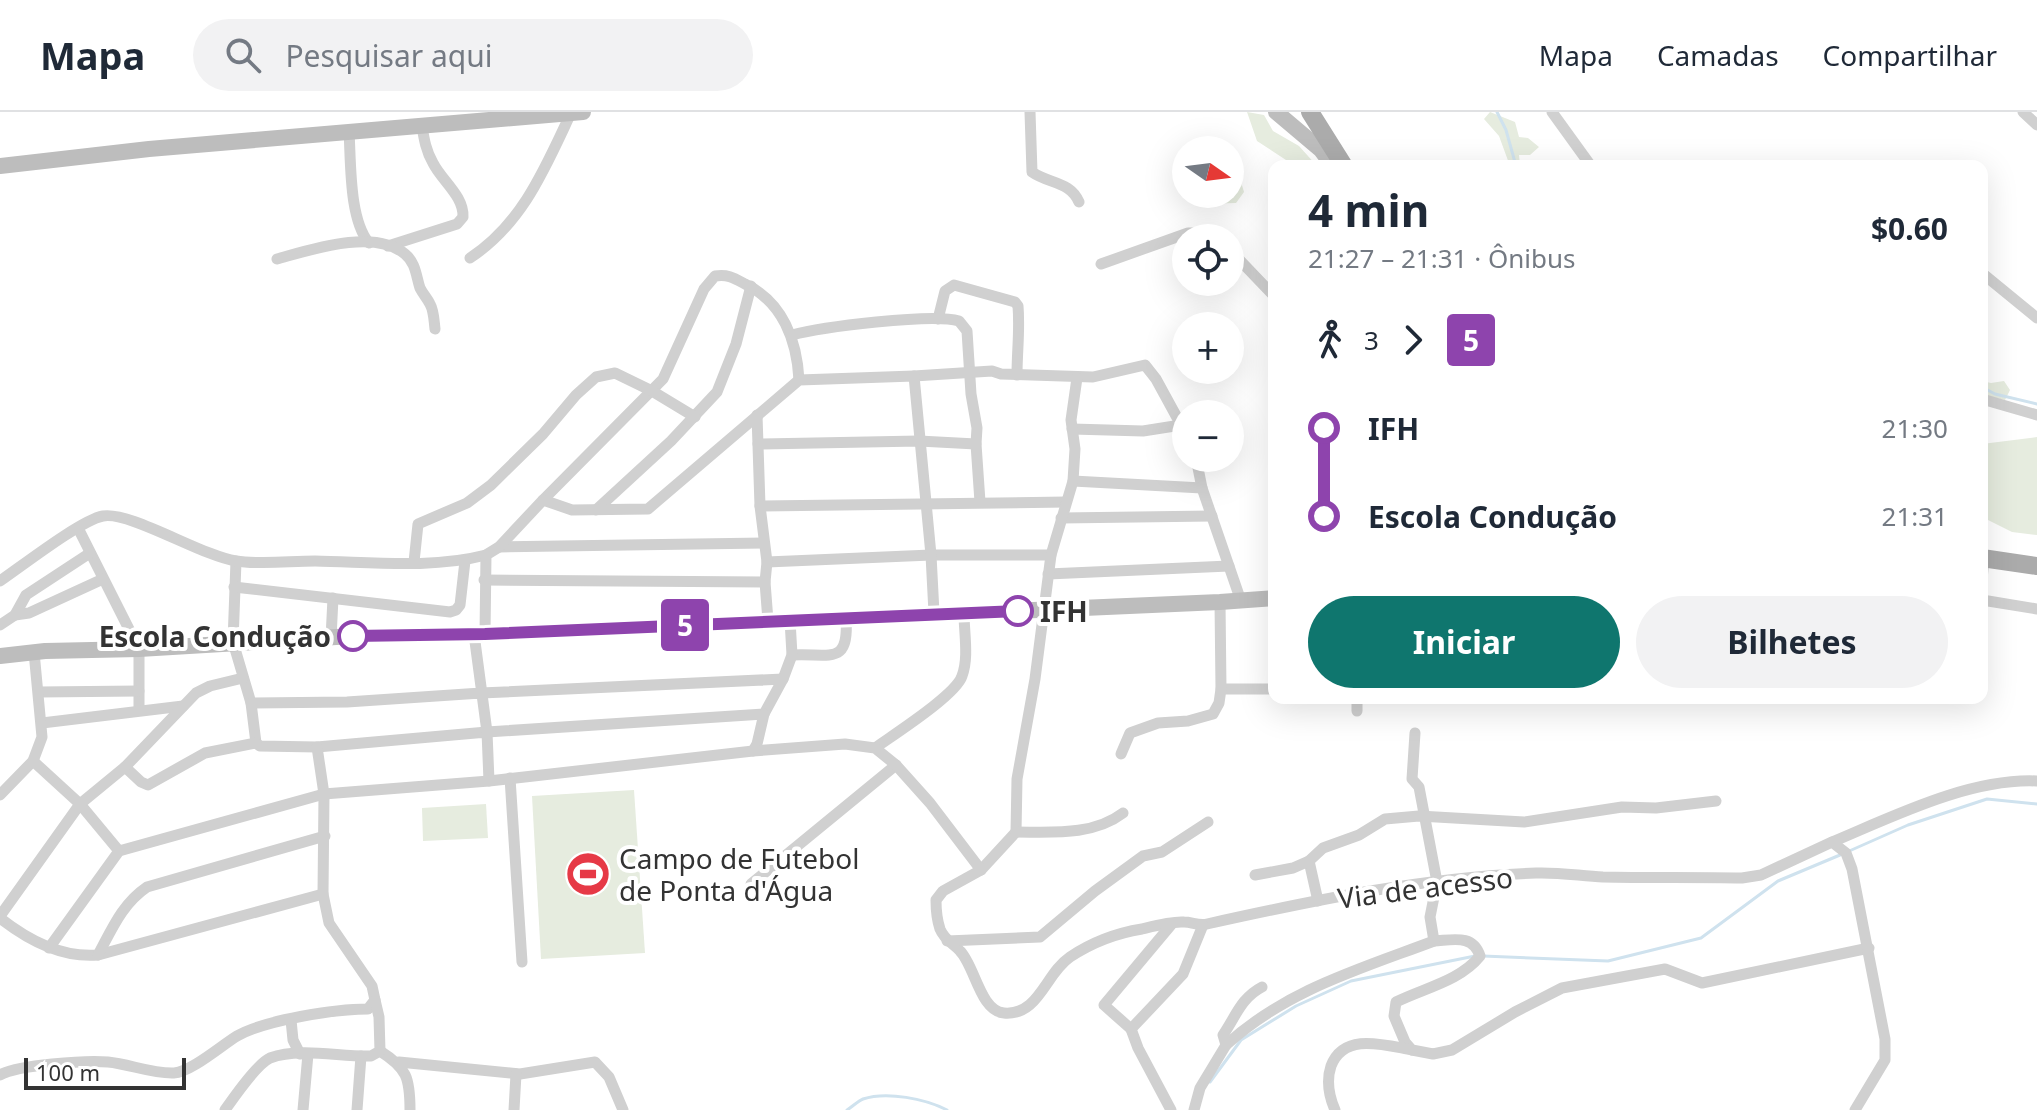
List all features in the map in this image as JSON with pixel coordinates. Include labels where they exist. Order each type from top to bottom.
[{"type":"main road","points":[[1310,112],[1340,160]]},
{"type":"main road","points":[[1988,559],[2037,566]]},
{"type":"street","points":[[1030,112],[1032,172],[1068,187],[1075,192],[1079,202]]},
{"type":"street","points":[[1276,112],[1328,160]]},
{"type":"street","points":[[2023,112],[2037,125]]},
{"type":"street","points":[[0,166],[149,149],[577,113]]},
{"type":"street","points":[[470,258],[488,246],[520,211],[577,113]]},
{"type":"street","points":[[1555,113],[1587,160]]},
{"type":"street","points":[[388,246],[457,224],[463,217],[462,202],[446,185],[429,154],[422,126]]},
{"type":"street","points":[[349,132],[356,210],[363,236],[369,243]]},
{"type":"street","points":[[1101,264],[1172,239]]},
{"type":"street","points":[[277,259],[335,244],[369,243],[403,252],[414,265],[419,285],[431,305],[435,329]]},
{"type":"street","points":[[1244,265],[1268,290]]},
{"type":"street","points":[[0,581],[78,528],[108,515],[236,561],[465,561],[486,555],[499,547],[663,379],[710,280],[715,276],[727,275],[763,293],[792,335],[799,380]]},
{"type":"street","points":[[1988,278],[2037,318]]},
{"type":"street","points":[[938,319],[945,291],[954,285],[1015,302],[1018,306],[1020,339],[1017,375]]},
{"type":"street","points":[[596,510],[695,417],[717,392],[736,344],[751,286]]},
{"type":"street","points":[[792,335],[852,325],[938,319],[959,321],[967,331],[971,394],[977,428],[980,502]]},
{"type":"street","points":[[543,500],[572,510],[648,509],[799,380],[992,371],[1077,378],[1117,373],[1145,365],[1172,409]]},
{"type":"street","points":[[414,562],[418,524],[467,503],[491,485],[596,377],[615,373],[695,417]]},
{"type":"street","points":[[914,376],[934,613]]},
{"type":"street","points":[[1077,378],[1072,429],[1075,449],[1073,481],[1051,555],[1046,609],[1017,779],[1016,832],[1087,829],[1110,823],[1123,813]]},
{"type":"street","points":[[1988,401],[2037,415]]},
{"type":"street","points":[[757,415],[768,621]]},
{"type":"street","points":[[1072,429],[1172,430]]},
{"type":"street","points":[[758,444],[919,441],[976,444]]},
{"type":"street","points":[[1199,472],[1241,601]]},
{"type":"street","points":[[1073,481],[1202,488]]},
{"type":"street","points":[[760,506],[1066,502]]},
{"type":"street","points":[[1061,518],[1212,516]]},
{"type":"street","points":[[78,528],[139,649],[139,710]]},
{"type":"street","points":[[499,547],[764,543]]},
{"type":"street","points":[[15,615],[26,595],[90,553]]},
{"type":"street","points":[[486,555],[480,634],[481,693],[487,732],[489,781]]},
{"type":"street","points":[[767,562],[931,555],[1051,555]]},
{"type":"street","points":[[236,561],[233,642],[251,703],[256,743]]},
{"type":"street","points":[[234,587],[450,612],[460,605],[465,561]]},
{"type":"street","points":[[1048,574],[1229,566]]},
{"type":"street","points":[[0,625],[15,615],[29,613],[103,579]]},
{"type":"street","points":[[484,580],[765,582]]},
{"type":"street","points":[[331,638],[333,598]]},
{"type":"street","points":[[0,644],[8,655],[233,642],[1268,599]]},
{"type":"street","points":[[1988,601],[2037,609]]},
{"type":"street","points":[[1121,754],[1130,733],[1158,723],[1188,721],[1213,714],[1221,689],[1220,602]]},
{"type":"street","points":[[875,748],[950,692],[961,680],[965,667],[964,613]]},
{"type":"street","points":[[792,655],[838,653],[844,649],[847,640],[846,618]]},
{"type":"street","points":[[753,751],[764,714],[792,655],[790,620]]},
{"type":"street","points":[[0,795],[33,761],[42,737],[34,652]]},
{"type":"street","points":[[243,678],[210,686],[196,693],[125,767],[80,804],[0,917],[14,929],[49,948],[79,957],[98,955],[323,894]]},
{"type":"street","points":[[251,703],[347,702],[783,679]]},
{"type":"street","points":[[1221,689],[1268,689]]},
{"type":"street","points":[[39,692],[139,691]]},
{"type":"street","points":[[1357,704],[1357,711]]},
{"type":"street","points":[[42,723],[183,706]]},
{"type":"street","points":[[125,767],[148,785],[205,753],[256,743],[260,746],[317,747],[487,732],[764,714]]},
{"type":"street","points":[[1415,733],[1412,779],[1419,787],[1437,882],[1430,917],[1434,941]]},
{"type":"street","points":[[49,948],[119,851],[324,794],[489,781],[753,751],[845,744],[875,748],[896,765],[930,803],[981,870]]},
{"type":"street","points":[[317,747],[324,794],[323,894],[329,923],[372,986],[379,1017],[380,1051]]},
{"type":"street","points":[[33,761],[80,804],[119,851]]},
{"type":"street","points":[[751,884],[896,765]]},
{"type":"street","points":[[510,778],[522,962]]},
{"type":"street","name":"Via de acesso","points":[[1016,832],[981,870],[943,891],[936,900],[939,928],[946,941],[960,951],[981,992],[997,1012],[1016,1013],[1032,1005],[1067,959],[1099,941],[1142,929],[1180,921],[1203,925],[1318,901],[1437,882],[1538,873],[1601,877],[1742,878],[1761,875],[1832,842],[1966,789],[2019,780],[2037,781]]},
{"type":"street","points":[[1255,875],[1293,868],[1309,861],[1323,848],[1359,835],[1385,819],[1425,816],[1524,822],[1622,807],[1656,808],[1716,801]]},
{"type":"street","points":[[946,941],[1040,937],[1143,856],[1162,852],[1208,822]]},
{"type":"street","points":[[98,955],[123,909],[147,887],[325,836]]},
{"type":"street","points":[[1832,842],[1846,853],[1852,869],[1885,1039],[1885,1060],[1855,1110]]},
{"type":"street","points":[[1309,861],[1318,901]]},
{"type":"street","points":[[1171,925],[1104,1005],[1131,1029],[1171,1110]]},
{"type":"street","points":[[1131,1029],[1183,974],[1203,925]]},
{"type":"street","points":[[1194,1110],[1200,1088],[1226,1045],[1251,1023],[1304,990],[1434,941],[1466,939],[1477,947],[1480,956],[1471,967],[1451,979],[1396,1002],[1394,1016],[1405,1042],[1412,1050]]},
{"type":"street","points":[[1335,1110],[1329,1097],[1328,1076],[1339,1051],[1350,1045],[1373,1043],[1433,1054],[1452,1050],[1562,988],[1665,969],[1702,983],[1869,948]]},
{"type":"street","points":[[1226,1045],[1223,1035],[1241,1004],[1249,994],[1262,987]]},
{"type":"street","points":[[0,1075],[44,1065],[105,1062],[176,1073],[219,1050],[237,1036],[291,1020],[368,1009],[375,1000]]},
{"type":"street","points":[[291,1020],[293,1040],[304,1054],[303,1110]]},
{"type":"street","points":[[225,1110],[237,1092],[268,1059],[304,1054],[371,1056],[380,1051]]},
{"type":"street","points":[[380,1051],[399,1062],[516,1074],[595,1062],[609,1077],[623,1110]]},
{"type":"street","points":[[357,1110],[361,1056]]},
{"type":"street","points":[[399,1062],[410,1084],[410,1110]]},
{"type":"street","points":[[514,1110],[516,1074]]},
{"type":"street","points":[[236,1110],[237,1092]]},
{"type":"shaded area","points":[[1247,112],[1264,115],[1273,131],[1299,146],[1312,160],[1286,160],[1257,141]]},
{"type":"shaded area","points":[[1490,112],[1515,122],[1519,137],[1528,138],[1539,147],[1530,155],[1519,155],[1520,160],[1508,160],[1499,136],[1484,119]]},
{"type":"shaded area","points":[[2004,381],[2010,390],[2005,400],[1988,396],[1988,382]]},
{"type":"shaded area","points":[[2037,437],[2037,535],[2012,532],[1988,520],[1988,443]]},
{"type":"shaded area","name":"Campo de Futebol de Ponta d'Água","points":[[634,790],[645,953],[541,959],[532,796]]},
{"type":"shaded area","points":[[486,804],[488,838],[423,841],[422,808]]},
{"type":"waterway","points":[[1497,112],[1514,160]]},
{"type":"waterway","points":[[1988,390],[2037,404]]},
{"type":"waterway","points":[[1847,852],[1908,825],[1987,799],[2037,804]]},
{"type":"waterway","points":[[1483,956],[1608,961],[1701,938],[1778,881],[1840,855]]},
{"type":"waterway","points":[[1210,1082],[1241,1040],[1296,1006],[1351,981],[1475,956]]},
{"type":"waterway","points":[[847,1110],[863,1099],[883,1096],[918,1100],[947,1110]]},
{"type":"bus line","name":"5","points":[[353,636],[485,634],[1018,611]]},
{"type":"place","name":"IFH","points":[[1018,611]]},
{"type":"place","name":"Escola Condução","points":[[353,636]]},
{"type":"place","name":"Campo de Futebol de Ponta d'Água","points":[[588,874]]}]
